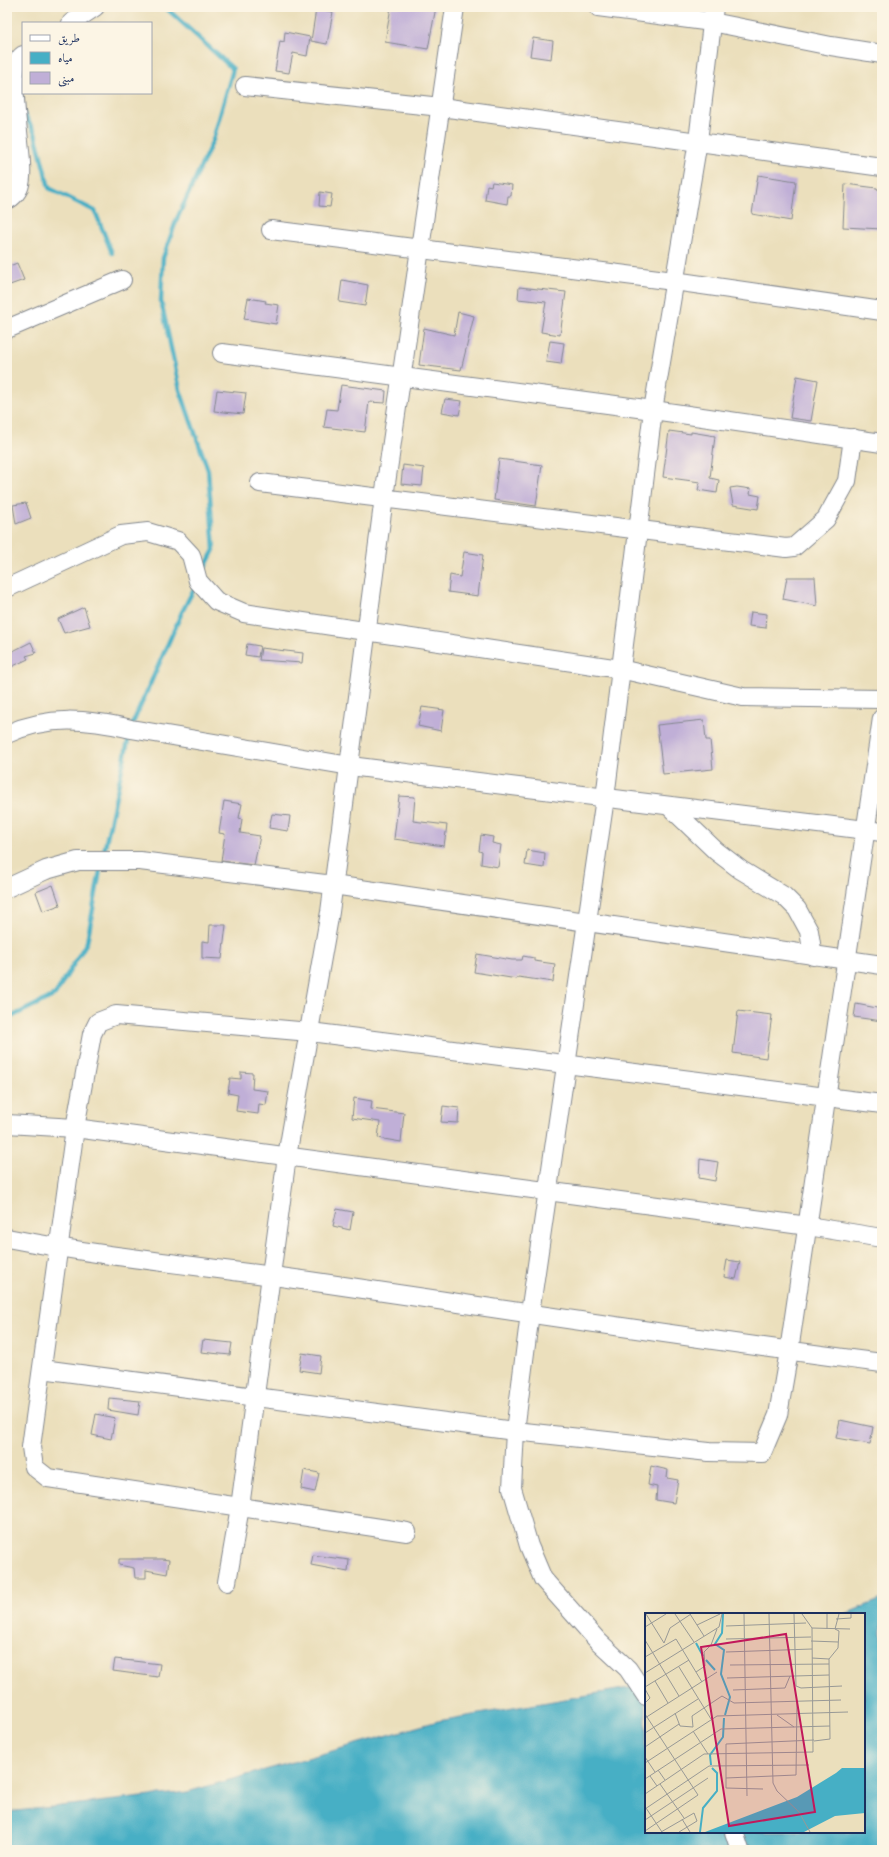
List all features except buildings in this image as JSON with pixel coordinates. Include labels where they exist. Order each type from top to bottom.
[{"type":"street","points":[[72,22],[95,7]]},
{"type":"street","points":[[227,1582],[240,1507],[287,1156],[310,1032],[333,885],[350,766],[384,497],[455,7]]},
{"type":"street","points":[[598,7],[713,15],[831,46],[882,54]]},
{"type":"street","points":[[645,1694],[628,1669],[598,1641],[543,1579],[530,1546],[512,1488],[516,1431],[530,1314],[605,798],[653,410],[698,141],[713,15]]},
{"type":"street","points":[[7,200],[12,198],[20,185],[22,165],[14,90],[15,74],[20,57],[22,56]]},
{"type":"street","points":[[245,86],[440,107],[882,166]]},
{"type":"street","points":[[271,230],[674,281],[882,311]]},
{"type":"street","points":[[7,328],[122,280]]},
{"type":"street","points":[[222,353],[653,410],[882,443]]},
{"type":"street","points":[[260,483],[384,497],[786,548],[794,547],[826,519],[843,490],[850,464],[853,438]]},
{"type":"street","points":[[7,588],[121,535],[148,532],[178,541],[191,555],[198,581],[216,601],[244,613],[620,669],[743,697],[882,699]]},
{"type":"street","points":[[42,1369],[516,1431],[709,1452],[762,1453],[778,1415],[808,1226],[846,960],[874,831],[882,718]]},
{"type":"street","points":[[7,734],[24,726],[56,720],[98,722],[131,729],[350,766],[874,831]]},
{"type":"street","points":[[669,806],[716,851],[741,870],[784,896],[797,909],[809,931],[813,956]]},
{"type":"street","points":[[7,888],[46,870],[78,861],[140,861],[333,885],[882,965]]},
{"type":"street","points":[[407,1532],[48,1478],[34,1467],[31,1447],[75,1128],[92,1034],[98,1022],[116,1015],[310,1032],[567,1063],[882,1104]]},
{"type":"street","points":[[7,1124],[75,1128],[808,1226],[882,1238]]},
{"type":"street","points":[[7,1238],[58,1248],[271,1276],[789,1351],[882,1363]]},
{"type":"street","points":[[734,1833],[740,1850]]},
{"type":"water","points":[[882,1599],[882,1850],[7,1850],[7,1812],[187,1792],[438,1721],[645,1685],[645,1833],[865,1833],[865,1613],[847,1613]]},
{"type":"waterway","points":[[165,7],[233,69],[213,140],[176,221],[163,258],[161,301],[180,390],[208,470],[214,550],[201,575]]},
{"type":"waterway","points":[[23,112],[35,133],[49,188],[95,211],[112,253]]},
{"type":"waterway","points":[[132,725],[182,612],[196,585]]},
{"type":"waterway","points":[[103,856],[130,732]]},
{"type":"waterway","points":[[7,1019],[55,995],[87,942],[101,865]]}]
